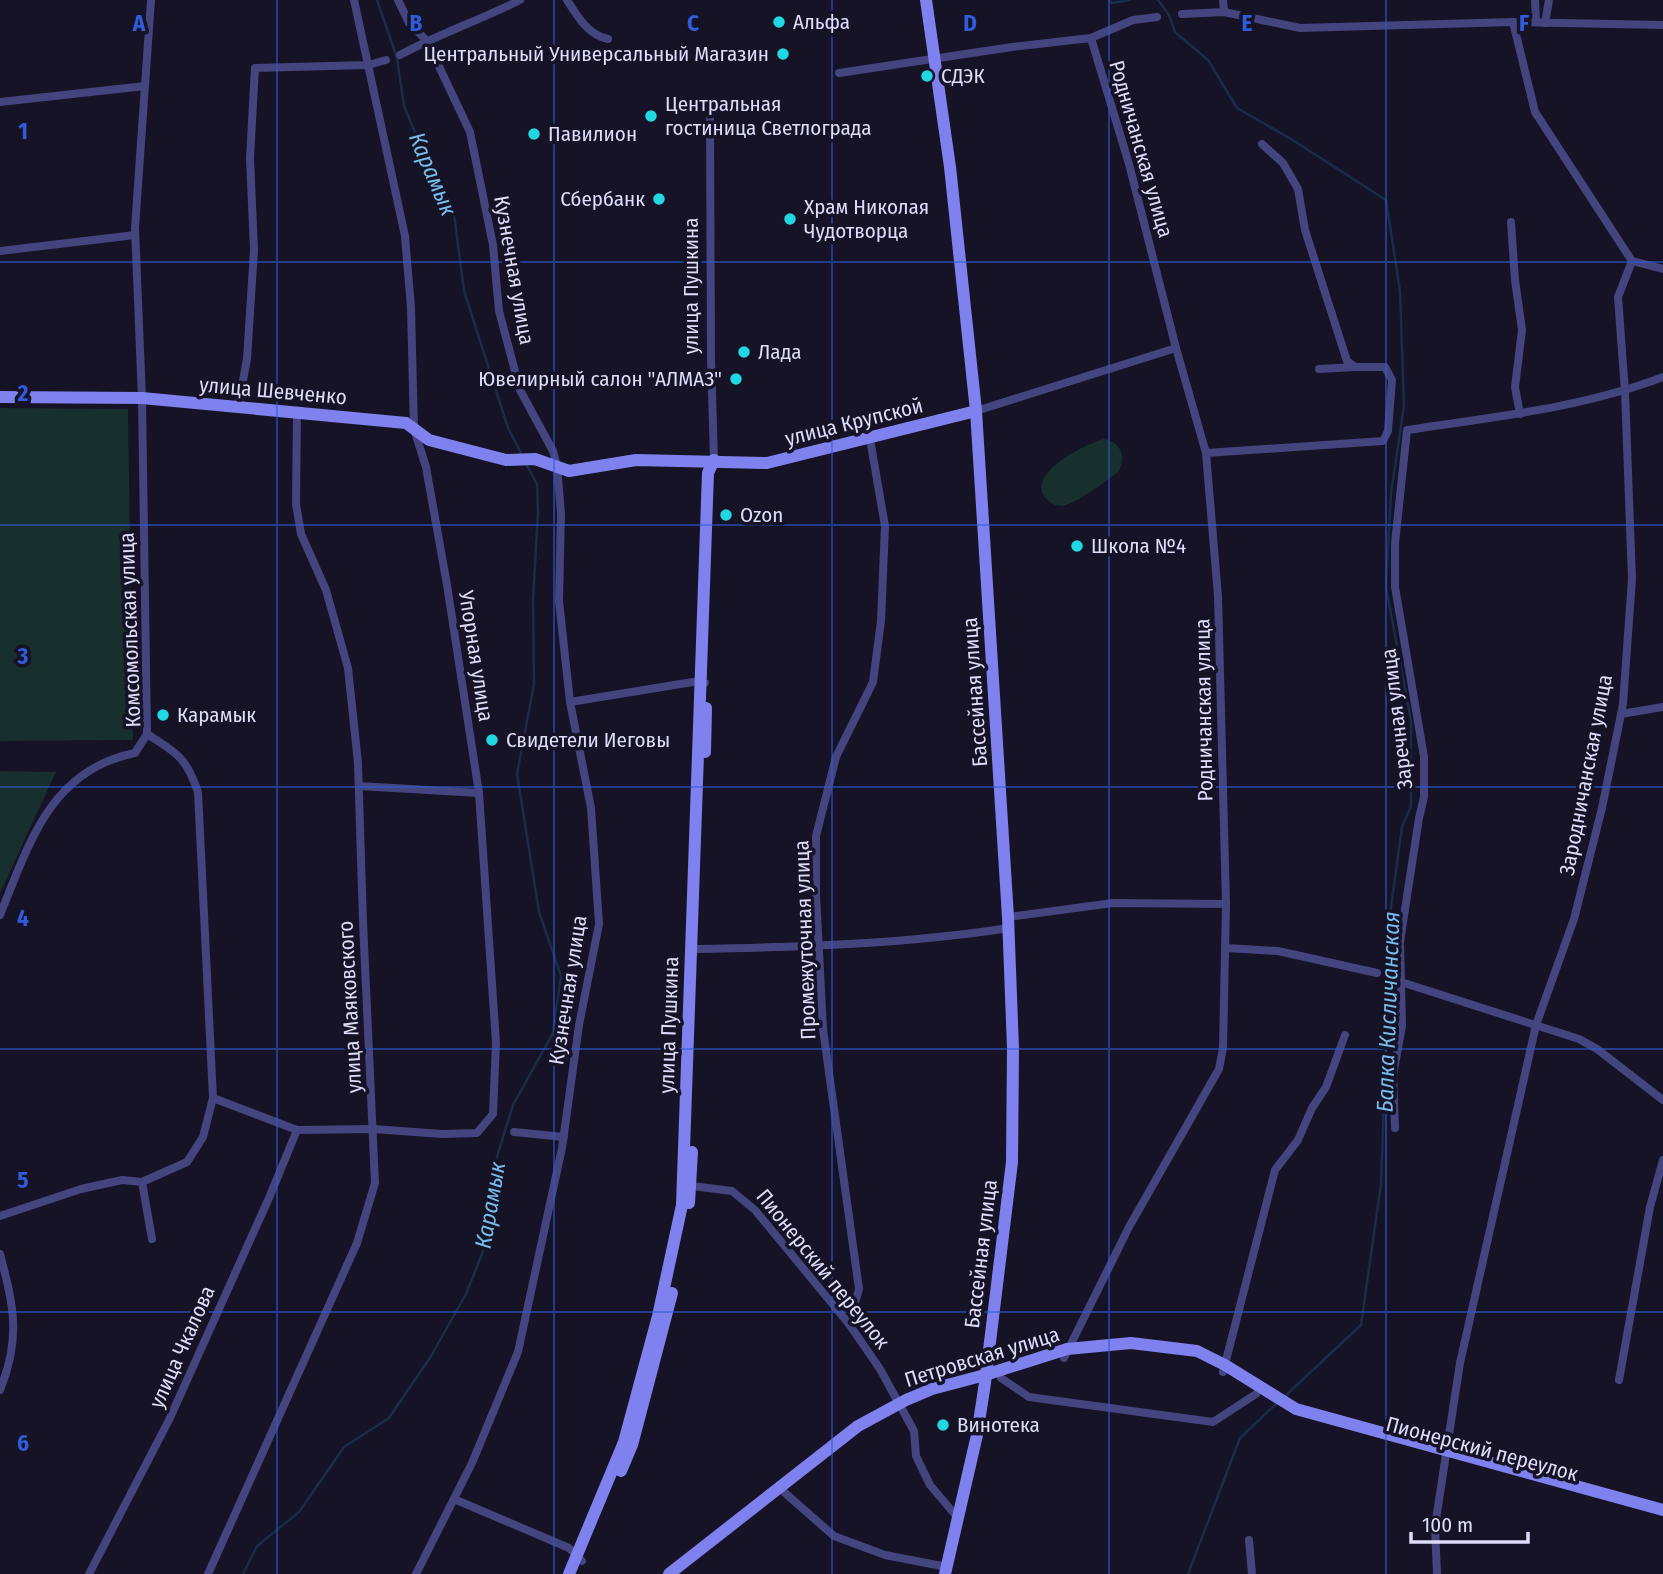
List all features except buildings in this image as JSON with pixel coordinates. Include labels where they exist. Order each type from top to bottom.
[{"type":"street","name":"Комсомольская улица","points":[[0,1216],[81,1189],[122,1180],[142,1182],[187,1161],[203,1138],[214,1098],[198,792],[190,769],[177,753],[147,734],[142,398],[135,235],[151,0]]},
{"type":"street","name":"Упорная улица","points":[[214,1098],[297,1130],[373,1129],[442,1134],[477,1133],[493,1114],[496,1044],[479,793],[429,480],[414,429],[411,308],[405,236],[354,0]]},
{"type":"street","name":"Кузнечная улица","points":[[398,0],[409,23],[427,41],[470,132],[493,245],[499,311],[520,390],[553,452],[557,466],[561,513],[559,601],[570,702],[591,808],[599,924],[579,1025],[564,1136],[518,1352],[472,1463],[416,1574]]},
{"type":"street","points":[[400,55],[520,0]]},
{"type":"street","points":[[567,0],[589,29],[598,37],[608,39]]},
{"type":"street","name":"Бассейная улица","points":[[926,0],[950,167],[976,411],[1008,923],[1013,1048],[1012,1162],[985,1379],[977,1435],[946,1571]]},
{"type":"street","points":[[1223,0],[1224,12]]},
{"type":"street","points":[[1535,0],[1540,22]]},
{"type":"street","points":[[1540,22],[1549,0]]},
{"type":"street","points":[[1181,14],[1224,12],[1300,28],[1513,22],[1663,25]]},
{"type":"street","points":[[839,73],[1091,38],[1133,20],[1157,17]]},
{"type":"street","points":[[1513,22],[1535,112],[1632,261],[1663,269]]},
{"type":"street","name":"Родничанская улица","points":[[1066,1353],[1129,1227],[1219,1069],[1223,1048],[1226,904],[1218,596],[1206,453],[1129,164],[1091,38]]},
{"type":"street","points":[[238,407],[247,359],[254,250],[250,158],[255,68],[368,65],[386,60]]},
{"type":"street","points":[[0,102],[145,86]]},
{"type":"street","name":"улица Пушкина","points":[[576,1574],[579,1558],[624,1442],[658,1316],[682,1205],[714,460],[710,110]]},
{"type":"street","points":[[1262,144],[1283,163],[1298,189],[1305,230],[1347,361],[1355,367]]},
{"type":"street","points":[[1511,222],[1522,330],[1515,387],[1520,414],[1625,392],[1663,377]]},
{"type":"street","points":[[0,251],[135,235]]},
{"type":"street","name":"Зародничанская улица","points":[[1437,1574],[1435,1526],[1460,1363],[1536,1024],[1574,919],[1602,808],[1621,715],[1632,579],[1625,392],[1618,297],[1632,261]]},
{"type":"street","name":"улица Крупской","points":[[535,459],[569,471],[636,460],[767,463],[976,411],[1176,348]]},
{"type":"street","points":[[1206,453],[1382,441],[1388,431],[1392,380],[1385,367],[1319,369]]},
{"type":"street","name":"улица Шевченко","points":[[0,397],[142,398],[406,423],[429,440],[506,460],[535,459]]},
{"type":"street","name":"улица Маяковского","points":[[208,1574],[357,1243],[375,1182],[359,786],[348,668],[326,590],[301,534],[296,504],[297,413]]},
{"type":"street","name":"Заречная улица","points":[[1395,1128],[1393,1075],[1402,1026],[1400,942],[1424,797],[1424,757],[1395,587],[1395,543],[1407,430],[1520,414]]},
{"type":"street","name":"Промежуточная улица","points":[[849,1324],[859,1289],[823,1029],[816,894],[816,836],[836,757],[873,682],[881,621],[885,526],[870,439]]},
{"type":"street","points":[[570,702],[703,682]]},
{"type":"street","name":"улица Пушкина","points":[[569,1574],[632,1445],[667,1317],[692,1186],[696,949],[707,726],[703,682]]},
{"type":"street","points":[[1621,715],[1663,707]]},
{"type":"street","points":[[0,915],[33,834],[64,789],[87,772],[116,757],[135,753],[147,734]]},
{"type":"street","points":[[359,786],[479,793]]},
{"type":"street","points":[[696,949],[819,947],[940,938],[1113,903],[1226,904]]},
{"type":"street","points":[[1225,948],[1278,951],[1377,973]]},
{"type":"street","points":[[1401,982],[1579,1040],[1597,1049],[1663,1100]]},
{"type":"street","points":[[1224,1368],[1275,1170],[1298,1140],[1312,1108],[1326,1087],[1345,1035]]},
{"type":"street","name":"улица Чкалова","points":[[89,1574],[169,1420],[297,1130]]},
{"type":"street","points":[[514,1132],[564,1136]]},
{"type":"street","points":[[1619,1380],[1650,1207],[1663,1160]]},
{"type":"street","points":[[142,1182],[152,1239]]},
{"type":"street","name":"Пионерский переулок","points":[[692,1186],[732,1191],[755,1210],[849,1324],[880,1369],[914,1431],[916,1456],[930,1485],[958,1518]]},
{"type":"street","points":[[0,1254],[13,1303],[14,1338],[9,1368],[0,1391]]},
{"type":"street","name":"Пионерский переулок","points":[[1066,1353],[1129,1352],[1190,1357],[1224,1368],[1293,1413],[1444,1460],[1663,1519]]},
{"type":"street","points":[[680,1574],[863,1432],[901,1406],[985,1379],[1001,1378],[1066,1353]]},
{"type":"street","name":"Петровская улица","points":[[985,1379],[1066,1353]]},
{"type":"street","points":[[1001,1378],[1029,1397],[1213,1422],[1262,1393]]},
{"type":"street","name":"Петровская улица","points":[[669,1574],[858,1426],[901,1406]]},
{"type":"street","name":"Пионерский переулок","points":[[1444,1460],[1663,1510]]},
{"type":"street","points":[[785,1493],[834,1536],[885,1555],[946,1571]]},
{"type":"street","points":[[454,1499],[569,1548],[579,1558]]},
{"type":"street","points":[[1249,1540],[1252,1574]]},
{"type":"green space","points":[[0,408],[128,409],[133,740],[0,741]]},
{"type":"green space","points":[[1104,439],[1115,443],[1121,451],[1122,461],[1118,472],[1091,492],[1068,504],[1056,505],[1047,500],[1041,487],[1051,469],[1073,453]]},
{"type":"green space","points":[[0,771],[56,772],[0,893]]},
{"type":"waterway","name":"Карамык","points":[[377,0],[397,58],[404,106],[430,168],[454,214],[464,291],[508,428],[522,455]]},
{"type":"waterway","name":"Балка Кисличанская","points":[[1109,0],[1112,3],[1130,0]]},
{"type":"waterway","name":"Балка Кисличанская","points":[[1158,0],[1169,15],[1175,32],[1208,60],[1237,108],[1386,200],[1400,291],[1404,406],[1391,493],[1386,587],[1411,721],[1411,806],[1402,827],[1386,943],[1390,987],[1381,1184],[1361,1325],[1284,1397]]},
{"type":"waterway","name":"Карамык","points":[[243,1574],[257,1546],[299,1512],[344,1447],[389,1418],[431,1356],[466,1294],[486,1244],[492,1173],[513,1105],[553,1033],[561,976],[539,912],[517,774],[534,684],[533,599],[537,484],[526,464]]},
{"type":"waterway","name":"Балка Кисличанская","points":[[1188,1574],[1240,1438],[1277,1403]]},
{"type":"place","name":"Альфа","points":[[779,22]]},
{"type":"place","name":"Центральный Универсальный Магазин","points":[[783,54]]},
{"type":"place","name":"СДЭК","points":[[927,76]]},
{"type":"place","name":"Центральная гостиница Светлограда","points":[[651,116]]},
{"type":"place","name":"Павилион","points":[[534,134]]},
{"type":"place","name":"Сбербанк","points":[[659,199]]},
{"type":"place","name":"Храм Николая Чудотворца","points":[[790,219]]},
{"type":"place","name":"Лада","points":[[744,352]]},
{"type":"place","name":"Ювелирный салон \"АЛМАЗ\"","points":[[736,379]]},
{"type":"place","name":"Ozon","points":[[726,515]]},
{"type":"place","name":"Школа №4","points":[[1077,546]]},
{"type":"place","name":"Карамык","points":[[163,715]]},
{"type":"place","name":"Свидетели Иеговы","points":[[492,740]]},
{"type":"place","name":"Винотека","points":[[943,1425]]}]
